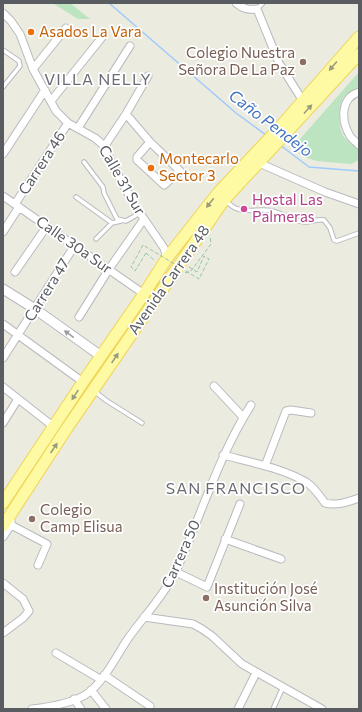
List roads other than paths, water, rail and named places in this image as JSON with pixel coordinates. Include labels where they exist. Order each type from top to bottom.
[{"type":"main road","name":"Avenida Carrera 48","points":[[279,135],[303,101],[359,37]]},
{"type":"main road","name":"Avenida Carrera 48","points":[[7,525],[14,509],[93,390],[224,200],[279,135],[359,54]]},
{"type":"main road","name":"Avenida Carrera 48","points":[[3,503],[167,258],[218,193],[259,158]]},
{"type":"street","points":[[236,3],[242,8],[248,10],[258,6],[279,63],[303,101]]},
{"type":"street","name":"Calle 31 Sur","points":[[3,13],[20,34],[33,69],[60,115],[68,123],[95,138],[104,147],[116,172],[142,216],[164,248],[167,258]]},
{"type":"street","points":[[33,69],[66,28]]},
{"type":"street","points":[[51,101],[103,36]]},
{"type":"street","name":"Carrera 46","points":[[78,128],[130,46]]},
{"type":"street","points":[[104,147],[126,114],[148,76]]},
{"type":"street","points":[[3,154],[45,90]]},
{"type":"street","points":[[359,92],[350,96],[345,103],[343,110],[345,127],[350,137],[359,145]]},
{"type":"street","points":[[126,114],[150,142],[180,171],[164,185],[137,160],[137,157],[150,142]]},
{"type":"street","name":"Carrera 46","points":[[3,232],[17,205],[68,123]]},
{"type":"street","points":[[259,158],[325,192],[359,204]]},
{"type":"street","name":"Calle 30a Sur","points":[[3,196],[144,294]]},
{"type":"street","points":[[79,317],[142,216]]},
{"type":"street","points":[[15,272],[47,226]]},
{"type":"street","name":"Carrera 47","points":[[3,358],[75,246]]},
{"type":"street","points":[[3,289],[35,309],[101,356]]},
{"type":"street","points":[[3,324],[83,382]]},
{"type":"street","points":[[214,386],[243,417]]},
{"type":"street","points":[[3,387],[54,427]]},
{"type":"street","points":[[3,423],[18,399]]},
{"type":"street","name":"Carrera 50","points":[[91,690],[164,592],[176,572],[223,456],[243,417],[251,405]]},
{"type":"street","points":[[265,466],[286,411],[291,410],[311,413]]},
{"type":"street","points":[[223,456],[265,466],[306,483],[316,491],[325,503],[334,505],[359,498]]},
{"type":"street","points":[[176,572],[207,587],[240,504]]},
{"type":"street","points":[[3,537],[7,525],[47,544],[38,565]]},
{"type":"street","points":[[225,539],[281,559]]},
{"type":"street","points":[[3,583],[23,599],[29,608],[29,611],[24,618],[3,633]]},
{"type":"street","points":[[144,617],[193,624],[212,636],[242,664],[322,709]]},
{"type":"street","points":[[56,653],[102,677],[150,706]]},
{"type":"street","points":[[238,709],[256,673]]},
{"type":"street","points":[[32,709],[74,699],[85,695],[91,690],[106,709]]},
{"type":"street","points":[[74,699],[81,709]]},
{"type":"lane","points":[[258,6],[263,3]]},
{"type":"lane","points":[[3,50],[20,61],[20,66],[3,87]]},
{"type":"lane","points":[[84,162],[103,187],[104,193],[117,219],[121,221]]},
{"type":"lane","points":[[76,197],[112,223]]},
{"type":"lane","points":[[224,200],[239,210],[264,209],[306,222],[318,219],[324,220],[330,228],[334,240],[337,241],[359,233]]},
{"type":"lane","points":[[96,239],[112,223],[126,221],[142,216]]},
{"type":"lane","points":[[93,390],[107,401],[142,423]]},
{"type":"lane","points":[[273,709],[283,687]]},
{"type":"waterway","name":"Caño Pendejo","points":[[109,3],[236,113],[266,135]]},
{"type":"waterway","name":"Caño Pendejo","points":[[280,145],[309,167],[359,171]]},
{"type":"place","name":"Asados La Vara","points":[[31,32]]},
{"type":"place","name":"Colegio Nuestra Señora De La Paz","points":[[303,62]]},
{"type":"place","name":"Montecarlo Sector 3","points":[[151,168]]},
{"type":"place","name":"Hostal Las Palmeras","points":[[244,209]]},
{"type":"place","name":"Colegio Camp Elisua","points":[[32,519]]},
{"type":"place","name":"Institución José Asunción Silva","points":[[206,598]]},
{"type":"district","name":"VILLA NELLY","points":[[98,79]]},
{"type":"district","name":"SAN FRANCISCO","points":[[236,488]]}]
